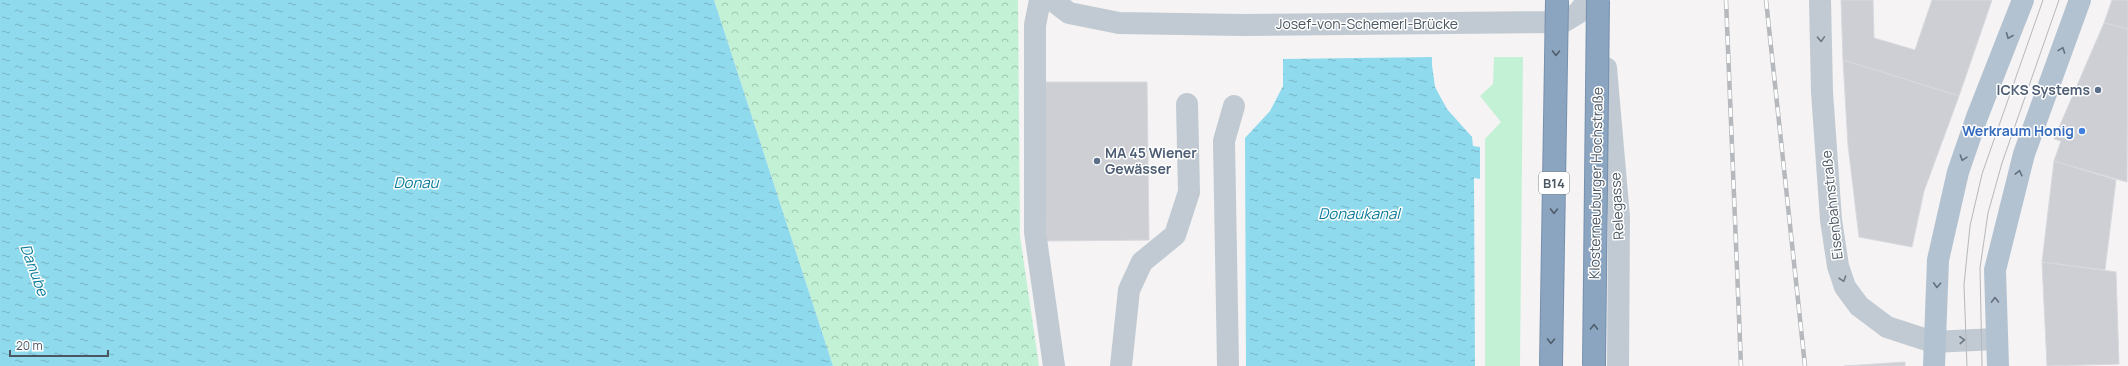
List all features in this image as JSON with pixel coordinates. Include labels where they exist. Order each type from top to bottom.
[{"type":"highway","name":"B14","points":[[1551,366],[1557,0]]},
{"type":"highway","name":"Klosterneuburger Hochstraße","points":[[1591,1],[1594,366]]},
{"type":"main road","points":[[1934,366],[1933,342],[1938,260],[1958,172],[1977,117],[2023,0]]},
{"type":"main road","points":[[1998,366],[1995,270],[2024,154],[2080,0]]},
{"type":"street","points":[[1040,0],[1036,25],[1035,232],[1054,366]]},
{"type":"street","name":"Josef-von-Schemerl-Brücke","points":[[1052,0],[1069,13],[1119,23],[1242,25],[1493,24],[1563,22],[1578,13],[1591,1]]},
{"type":"street","name":"Eisenbahnstraße","points":[[1820,0],[1822,92],[1831,220],[1838,266],[1845,287],[1859,306],[1887,327],[1933,342],[1996,339]]},
{"type":"street","name":"Relegasse","points":[[1591,1],[1604,46],[1619,217],[1618,366]]},
{"type":"street","points":[[1121,366],[1129,290],[1142,262],[1175,235],[1189,192],[1187,104]]},
{"type":"street","points":[[1228,366],[1224,141],[1234,106]]},
{"type":"green space","points":[[714,0],[1018,0],[1020,236],[1039,366],[833,366]]},
{"type":"green space","points":[[1494,57],[1523,57],[1520,366],[1485,366],[1485,139],[1501,122],[1480,96],[1493,84]]},
{"type":"water","name":"Donau","points":[[0,0],[714,0],[833,366],[0,366]]},
{"type":"water","name":"Donaukanal","points":[[1283,0],[1431,0],[1432,65],[1435,87],[1447,109],[1472,137],[1473,146],[1480,147],[1480,179],[1474,178],[1475,366],[1246,366],[1245,138],[1270,111],[1283,86]]},
{"type":"pier","points":[[1281,0],[1433,0],[1434,57],[1281,59]]},
{"type":"building","points":[[1841,0],[1873,0],[1874,38],[1915,50],[1932,0],[1992,0],[1959,96],[1843,60]]},
{"type":"building","points":[[2112,0],[2128,0],[2128,29],[2104,23]]},
{"type":"building","points":[[2104,23],[2128,29],[2127,182],[2054,161],[2061,141],[2054,139]]},
{"type":"building","points":[[1843,60],[1959,96],[1924,191],[1912,247],[1859,237],[1848,145]]},
{"type":"building","name":"MA 45 Wiener Gewässer","points":[[1044,82],[1147,82],[1149,240],[1046,241]]},
{"type":"building","points":[[2054,161],[2116,180],[2105,270],[2042,262]]},
{"type":"building","points":[[2042,262],[2116,272],[2119,364],[2047,366]]},
{"type":"building","points":[[1905,362],[1905,366],[1844,366]]},
{"type":"tram line","points":[[1967,366],[1964,285],[1970,226],[1982,174],[2043,0]]},
{"type":"tram line","points":[[1982,366],[1980,268],[1988,213],[2002,163],[2059,0]]},
{"type":"railway","points":[[1726,0],[1741,366]]},
{"type":"railway","points":[[1766,0],[1805,366]]},
{"type":"place","name":"ICKS Systems","points":[[2098,90]]},
{"type":"place","name":"Werkraum Honig","points":[[2082,131]]},
{"type":"place","name":"MA 45 Wiener Gewässer","points":[[1097,161]]},
{"type":"water label","name":"Danube","points":[[34,270]]}]
